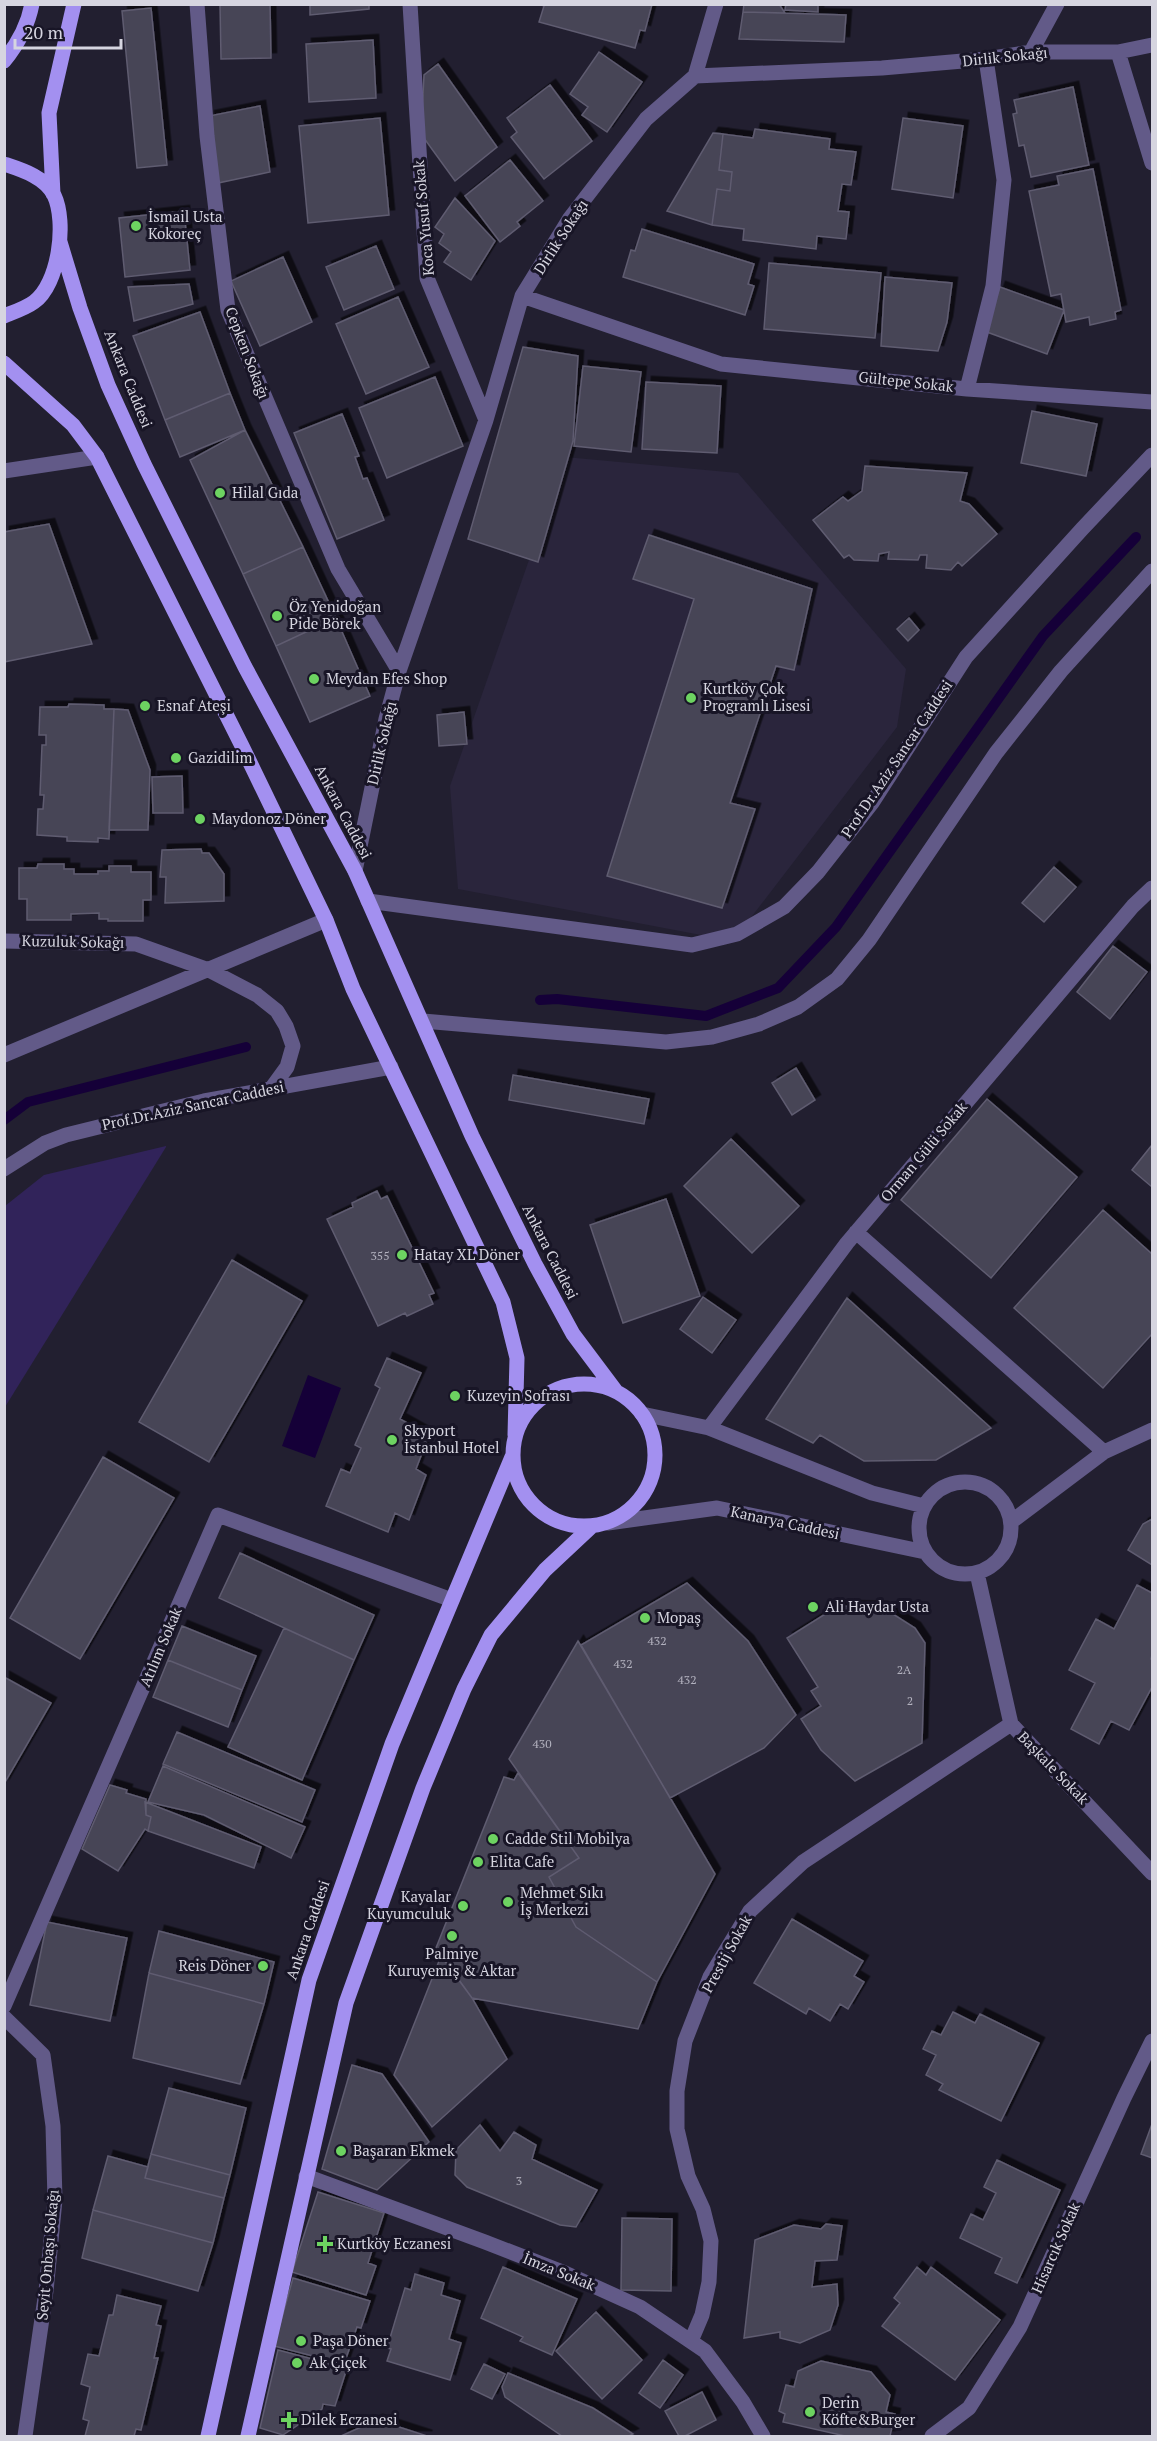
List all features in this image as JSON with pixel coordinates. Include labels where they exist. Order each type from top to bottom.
[{"type":"main road","points":[[4,62],[14,49],[30,15],[32,4]]},
{"type":"main road","points":[[4,316],[35,302],[55,272],[60,242],[60,217],[53,194],[49,113],[74,4]]},
{"type":"main road","points":[[4,164],[32,173],[53,194]]},
{"type":"main road","name":"Ankara Caddesi","points":[[60,242],[80,308],[108,385],[144,464],[245,667],[355,871],[472,1136],[535,1264],[573,1334],[615,1390]]},
{"type":"main road","points":[[4,363],[73,425],[96,457],[242,746],[326,920],[353,988],[503,1302],[517,1358],[516,1435],[512,1457],[516,1479],[527,1499],[543,1515],[564,1524],[586,1527],[608,1523],[629,1511],[645,1493],[654,1471],[656,1446],[648,1423],[634,1404],[615,1390],[591,1384],[566,1386],[544,1396],[526,1413],[516,1435]]},
{"type":"main road","name":"Ankara Caddesi","points":[[208,2436],[309,1980],[392,1744],[512,1457]]},
{"type":"main road","points":[[248,2436],[346,2003],[423,1788],[464,1689],[491,1635],[545,1570],[592,1526]]},
{"type":"street","name":"Cepken Sokağı","points":[[197,4],[207,136],[228,310],[338,569],[399,671]]},
{"type":"street","name":"Koca Yusuf Sokak","points":[[410,4],[427,278],[486,420]]},
{"type":"street","points":[[695,76],[716,4]]},
{"type":"street","points":[[1031,52],[1058,4]]},
{"type":"street","name":"Dirlik Sokağı","points":[[355,871],[386,719],[399,671],[486,420],[522,296],[570,218],[646,119],[695,76],[882,68],[986,59],[1031,52],[1118,52],[1152,45]]},
{"type":"street","points":[[1118,52],[1152,163]]},
{"type":"street","name":"Gültepe Sokak","points":[[522,296],[720,363],[967,389],[993,286],[1004,180],[986,59]]},
{"type":"street","points":[[967,389],[1152,402]]},
{"type":"street","name":"Prof.Dr.Aziz Sancar Caddesi","points":[[368,901],[692,945],[736,934],[746,929],[784,907],[818,872],[872,803],[966,657],[1152,455]]},
{"type":"street","points":[[4,471],[96,457]]},
{"type":"street","points":[[423,1021],[666,1042],[712,1037],[759,1023],[798,1007],[837,979],[869,940],[996,753],[1061,671],[1152,571]]},
{"type":"street","name":"Orman Gülü Sokak","points":[[710,1428],[856,1232],[1134,906],[1152,888]]},
{"type":"street","points":[[4,1055],[326,920]]},
{"type":"street","name":"Kuzuluk Sokağı","points":[[4,941],[136,944],[209,970],[257,995],[277,1011],[286,1026],[293,1046],[287,1067],[271,1089]]},
{"type":"street","name":"Prof.Dr.Aziz Sancar Caddesi","points":[[4,1169],[45,1143],[66,1135],[183,1106],[391,1067]]},
{"type":"street","points":[[856,1232],[1104,1452]]},
{"type":"street","points":[[642,1414],[710,1428],[872,1493],[924,1506]]},
{"type":"street","points":[[1011,1522],[1104,1452],[1152,1430]]},
{"type":"street","points":[[959,1482],[974,1482],[987,1487],[999,1496],[1007,1509],[1011,1522],[1011,1537],[1006,1550],[997,1562],[977,1573],[957,1574],[944,1570],[933,1563],[925,1552],[919,1537],[919,1521],[924,1506],[945,1486],[959,1482]]},
{"type":"street","name":"Kanarya Caddesi","points":[[608,1523],[717,1508],[925,1552]]},
{"type":"street","name":"Atılım Sokak","points":[[4,2006],[218,1515],[452,1600]]},
{"type":"street","name":"Başkale Sokak","points":[[977,1573],[1011,1724],[1152,1873]]},
{"type":"street","name":"Prestij Sokak","points":[[690,2341],[702,2315],[708,2282],[711,2241],[703,2209],[688,2176],[677,2128],[677,2091],[685,2041],[710,1977],[750,1911],[803,1862],[1011,1724]]},
{"type":"street","name":"Seyit Onbaşı Sokağı","points":[[4,2017],[43,2055],[53,2126],[55,2199],[46,2291],[25,2436]]},
{"type":"street","name":"Hisarcık Sokak","points":[[932,2436],[969,2408],[1020,2327],[1152,2041]]},
{"type":"street","name":"İmza Sokak","points":[[306,2176],[565,2273],[640,2307],[705,2350],[743,2402],[763,2436]]},
{"type":"shaded area","name":"Kurtköy Çok Programlı Lisesi","points":[[565,457],[738,473],[906,669],[897,727],[733,941],[458,889],[450,786]]},
{"type":"shaded area","points":[[166,1146],[5,1407],[5,1206],[44,1175]]},
{"type":"shaded area","points":[[308,1375],[341,1388],[315,1458],[282,1446]]},
{"type":"building","points":[[220,4],[270,4],[271,58],[221,59]]},
{"type":"building","points":[[310,4],[369,4],[369,9],[310,15]]},
{"type":"building","points":[[539,4],[652,4],[645,31],[640,30],[635,48],[539,22],[544,6]]},
{"type":"building","points":[[744,4],[779,4],[785,13],[743,12]]},
{"type":"building","points":[[786,4],[818,4],[818,12],[785,10]]},
{"type":"building","points":[[151,8],[167,165],[137,168],[122,11]]},
{"type":"building","points":[[743,12],[846,15],[844,42],[739,39]]},
{"type":"building","points":[[373,40],[376,98],[309,102],[306,44]]},
{"type":"building","points":[[599,52],[642,82],[607,132],[582,115],[588,107],[570,94]]},
{"type":"building","points":[[438,64],[497,147],[455,181],[421,134],[424,75]]},
{"type":"building","points":[[550,85],[592,141],[544,179],[511,137],[517,132],[507,118]]},
{"type":"building","points":[[1073,87],[1089,165],[1031,177],[1024,145],[1019,146],[1013,114],[1017,113],[1014,100]]},
{"type":"building","points":[[260,106],[270,172],[218,183],[209,116]]},
{"type":"building","points":[[380,118],[389,215],[308,223],[299,126]]},
{"type":"building","points":[[903,118],[963,126],[953,198],[892,189]]},
{"type":"building","points":[[755,129],[830,139],[829,149],[856,152],[851,185],[842,184],[838,211],[849,212],[846,239],[817,236],[816,249],[743,240],[744,229],[712,225],[717,189],[730,191],[732,172],[719,170],[723,134],[753,138]]},
{"type":"building","points":[[713,133],[723,134],[719,170],[732,172],[730,191],[717,189],[712,225],[667,211]]},
{"type":"building","points":[[510,160],[543,201],[517,222],[520,226],[500,242],[465,196]]},
{"type":"building","points":[[1093,169],[1121,310],[1115,312],[1116,319],[1090,325],[1089,317],[1066,322],[1061,294],[1051,296],[1029,191],[1059,185],[1057,176]]},
{"type":"building","points":[[455,198],[495,241],[471,280],[444,262],[451,252],[439,243],[444,234],[435,227]]},
{"type":"building","points":[[184,211],[190,270],[125,277],[119,218]]},
{"type":"building","points":[[642,229],[754,264],[748,284],[754,286],[745,315],[623,277],[631,250],[635,251]]},
{"type":"building","points":[[376,246],[394,289],[344,310],[326,267]]},
{"type":"building","points":[[283,257],[312,322],[260,346],[231,281]]},
{"type":"building","points":[[769,263],[881,273],[875,338],[764,329]]},
{"type":"building","points":[[885,277],[952,283],[947,322],[938,351],[881,346]]},
{"type":"building","points":[[189,284],[193,304],[134,321],[128,287]]},
{"type":"building","points":[[1000,287],[1064,310],[1047,354],[984,331]]},
{"type":"building","points":[[398,297],[429,367],[366,394],[336,324]]},
{"type":"building","points":[[200,312],[230,393],[165,420],[133,336]]},
{"type":"building","points":[[523,347],[578,356],[573,441],[538,562],[468,539]]},
{"type":"building","points":[[583,366],[641,372],[631,452],[574,446]]},
{"type":"building","points":[[435,377],[463,446],[387,478],[359,408]]},
{"type":"building","points":[[646,382],[721,386],[717,453],[642,449]]},
{"type":"building","points":[[230,393],[245,430],[180,457],[165,420]]},
{"type":"building","points":[[1032,411],[1097,424],[1086,476],[1021,463]]},
{"type":"building","points":[[342,414],[359,456],[355,457],[363,479],[367,478],[384,520],[337,539],[294,433]]},
{"type":"building","points":[[245,430],[303,547],[243,574],[190,460]]},
{"type":"building","points":[[865,466],[967,473],[960,501],[969,504],[997,534],[962,566],[958,562],[951,570],[926,568],[927,555],[920,555],[918,560],[888,559],[889,552],[879,554],[878,561],[854,560],[849,555],[844,558],[813,520],[843,497],[848,501],[862,491]]},
{"type":"building","points":[[49,524],[92,644],[4,662],[4,532]]},
{"type":"building","points":[[649,535],[812,589],[794,670],[776,666],[730,803],[755,809],[722,908],[607,876],[694,599],[633,579]]},
{"type":"building","points":[[303,547],[336,618],[276,646],[243,574]]},
{"type":"building","points":[[336,618],[370,696],[310,722],[276,646]]},
{"type":"building","points":[[909,618],[919,630],[908,641],[897,629]]},
{"type":"building","points":[[69,704],[104,705],[104,709],[114,709],[109,839],[98,838],[98,842],[67,841],[67,837],[37,835],[38,809],[43,809],[44,795],[40,795],[42,745],[46,745],[46,735],[39,735],[40,707],[68,707]]},
{"type":"building","points":[[114,709],[128,710],[150,770],[148,830],[109,830]]},
{"type":"building","points":[[464,712],[467,744],[439,746],[437,715]]},
{"type":"building","points":[[182,776],[183,813],[153,813],[152,777]]},
{"type":"building","points":[[201,849],[202,853],[209,853],[224,874],[224,901],[165,903],[166,877],[160,877],[162,850]]},
{"type":"building","points":[[38,864],[64,864],[64,869],[74,869],[74,874],[98,874],[98,871],[109,871],[109,866],[131,866],[131,872],[151,872],[151,900],[143,900],[143,921],[108,921],[108,919],[99,919],[99,913],[71,914],[71,920],[27,920],[27,899],[19,899],[19,868],[37,868]]},
{"type":"building","points":[[1054,867],[1076,887],[1044,922],[1022,903]]},
{"type":"building","points":[[1113,946],[1147,972],[1110,1019],[1077,992]]},
{"type":"building","points":[[796,1068],[815,1100],[792,1115],[772,1083]]},
{"type":"building","points":[[513,1075],[649,1099],[644,1124],[509,1100]]},
{"type":"building","points":[[987,1099],[1077,1177],[991,1278],[901,1200]]},
{"type":"building","points":[[731,1139],[799,1206],[752,1253],[684,1186]]},
{"type":"building","points":[[1152,1145],[1152,1187],[1132,1170]]},
{"type":"building","points":[[377,1191],[381,1199],[387,1196],[434,1293],[429,1295],[433,1304],[407,1316],[405,1313],[378,1326],[327,1219],[353,1207],[352,1203]]},
{"type":"building","points":[[666,1199],[700,1296],[623,1323],[590,1225]]},
{"type":"building","points":[[1103,1210],[1152,1254],[1152,1334],[1103,1388],[1014,1308]]},
{"type":"building","points":[[232,1260],[302,1301],[209,1462],[139,1422]]},
{"type":"building","points":[[703,1297],[736,1320],[712,1353],[680,1329]]},
{"type":"building","points":[[847,1298],[991,1428],[936,1460],[864,1461],[820,1435],[813,1443],[766,1419]]},
{"type":"building","name":"Skyport İstanbul Hotel","points":[[387,1358],[421,1373],[400,1419],[429,1435],[416,1469],[426,1475],[409,1520],[395,1513],[388,1532],[326,1506],[341,1469],[350,1473],[361,1448],[355,1445],[380,1388],[375,1385]]},
{"type":"building","points":[[103,1457],[174,1498],[80,1659],[10,1618]]},
{"type":"building","points":[[1152,1519],[1152,1565],[1128,1550],[1143,1524]]},
{"type":"building","points":[[240,1553],[374,1615],[354,1660],[219,1598]]},
{"type":"building","points":[[687,1583],[748,1641],[796,1715],[764,1748],[670,1798],[581,1645]]},
{"type":"building","points":[[1137,1585],[1152,1593],[1152,1687],[1129,1730],[1111,1721],[1099,1744],[1071,1729],[1095,1683],[1069,1670],[1096,1619],[1114,1629]]},
{"type":"building","points":[[838,1606],[882,1607],[915,1628],[925,1643],[922,1743],[855,1781],[821,1750],[801,1719],[821,1706],[811,1691],[818,1687],[787,1638]]},
{"type":"building","points":[[182,1626],[256,1656],[242,1690],[168,1660]]},
{"type":"building","points":[[284,1628],[354,1660],[302,1780],[228,1747]]},
{"type":"building","points":[[578,1641],[715,1874],[657,1982],[576,1927],[549,1877],[579,1858],[509,1759]]},
{"type":"building","points":[[168,1660],[242,1690],[228,1727],[153,1697]]},
{"type":"building","points":[[4,1677],[51,1703],[4,1784]]},
{"type":"building","points":[[177,1732],[315,1790],[302,1822],[163,1764]]},
{"type":"building","points":[[163,1766],[305,1827],[291,1858],[204,1815],[148,1802]]},
{"type":"building","name":"Mehmet Sıkı İş Merkezi","points":[[518,1773],[579,1858],[549,1877],[576,1927],[657,1982],[638,2029],[472,1998],[436,1948],[504,1777],[514,1780]]},
{"type":"building","points":[[110,1785],[146,1799],[146,1815],[151,1817],[148,1831],[145,1829],[118,1871],[82,1849]]},
{"type":"building","points":[[145,1802],[261,1847],[254,1868],[148,1831],[151,1817],[146,1815]]},
{"type":"building","points":[[792,1919],[863,1961],[854,1976],[864,1982],[848,2009],[840,2004],[830,2021],[809,2008],[806,2014],[754,1983]]},
{"type":"building","points":[[47,1922],[127,1938],[110,2021],[30,2005]]},
{"type":"building","points":[[159,1931],[274,1962],[264,2004],[149,1973]]},
{"type":"building","points":[[441,1956],[472,1998],[507,2059],[432,2127],[394,2075]]},
{"type":"building","points":[[149,1973],[264,2004],[240,2084],[133,2058]]},
{"type":"building","points":[[953,2012],[975,2023],[980,2014],[1039,2043],[1001,2121],[939,2090],[943,2084],[926,2075],[936,2055],[923,2049],[932,2031],[941,2035]]},
{"type":"building","points":[[352,2065],[382,2074],[429,2142],[377,2190],[322,2169]]},
{"type":"building","points":[[169,2088],[246,2108],[230,2175],[151,2154]]},
{"type":"building","points":[[1152,2124],[1152,2158],[1141,2154]]},
{"type":"building","points":[[480,2125],[500,2151],[514,2132],[536,2145],[532,2159],[597,2190],[576,2227],[560,2225],[467,2187],[455,2175],[456,2150]]},
{"type":"building","points":[[151,2154],[230,2175],[224,2198],[145,2178]]},
{"type":"building","points":[[108,2156],[148,2167],[145,2178],[224,2198],[213,2243],[93,2210]]},
{"type":"building","points":[[997,2160],[1060,2190],[1017,2283],[995,2273],[1002,2258],[960,2238],[971,2214],[983,2220],[996,2193],[984,2187]]},
{"type":"building","points":[[318,2192],[384,2213],[368,2263],[376,2266],[366,2295],[292,2272]]},
{"type":"building","points":[[93,2210],[213,2243],[198,2291],[82,2258]]},
{"type":"building","points":[[622,2218],[672,2219],[671,2291],[621,2290]]},
{"type":"building","points":[[826,2224],[842,2226],[837,2260],[815,2261],[812,2287],[837,2284],[838,2305],[830,2330],[800,2343],[780,2338],[780,2332],[744,2338],[755,2240],[794,2225],[821,2229]]},
{"type":"building","points":[[503,2267],[577,2299],[552,2355],[520,2341],[523,2337],[481,2318]]},
{"type":"building","points":[[917,2267],[926,2275],[931,2267],[1000,2320],[955,2380],[882,2326],[900,2303],[894,2298]]},
{"type":"building","points":[[415,2274],[444,2283],[441,2295],[460,2301],[449,2339],[461,2343],[450,2380],[387,2361],[391,2349],[387,2348],[405,2288],[411,2290]]},
{"type":"building","points":[[293,2278],[370,2301],[361,2328],[357,2327],[344,2364],[274,2346]]},
{"type":"building","points":[[117,2295],[161,2306],[156,2325],[161,2326],[154,2358],[158,2358],[141,2430],[136,2429],[134,2436],[85,2436],[89,2421],[83,2419],[90,2387],[81,2384],[88,2354],[99,2356],[109,2315],[113,2315]]},
{"type":"building","points":[[596,2312],[642,2360],[602,2399],[556,2351]]},
{"type":"building","points":[[278,2350],[347,2368],[335,2406],[323,2404],[322,2409],[283,2435],[260,2428]]},
{"type":"building","points":[[663,2360],[683,2375],[660,2408],[639,2393]]},
{"type":"building","points":[[821,2361],[871,2372],[890,2395],[886,2412],[895,2414],[890,2436],[845,2436],[783,2422],[785,2414],[779,2411],[786,2385],[794,2387],[798,2371]]},
{"type":"building","points":[[484,2364],[505,2374],[492,2399],[471,2389]]},
{"type":"building","points":[[508,2373],[593,2408],[633,2434],[629,2436],[562,2436],[505,2397],[502,2387]]},
{"type":"building","points":[[702,2392],[716,2420],[685,2436],[679,2436],[665,2411]]},
{"type":"building","points":[[377,2420],[427,2436],[341,2436]]},
{"type":"waterway","points":[[540,1000],[557,999],[706,1016],[778,988],[836,927],[1043,636],[1136,537]]},
{"type":"waterway","points":[[4,1120],[28,1102],[246,1047]]},
{"type":"place","name":"İsmail Usta Kokoreç","points":[[136,226]]},
{"type":"place","name":"Hilal Gıda","points":[[220,493]]},
{"type":"place","name":"Öz Yenidoğan Pide Börek","points":[[277,616]]},
{"type":"place","name":"Meydan Efes Shop","points":[[314,679]]},
{"type":"place","name":"Kurtköy Çok Programlı Lisesi","points":[[691,698]]},
{"type":"place","name":"Esnaf Ateşi","points":[[145,706]]},
{"type":"place","name":"Gazidilim","points":[[176,758]]},
{"type":"place","name":"Maydonoz Döner","points":[[200,819]]},
{"type":"place","name":"Hatay XL Döner","points":[[402,1255]]},
{"type":"place","name":"Kuzeyin Sofrası","points":[[455,1396]]},
{"type":"place","name":"Skyport İstanbul Hotel","points":[[392,1440]]},
{"type":"place","name":"Ali Haydar Usta","points":[[813,1607]]},
{"type":"place","name":"Mopaş","points":[[645,1618]]},
{"type":"place","name":"Cadde Stil Mobilya","points":[[493,1839]]},
{"type":"place","name":"Elita Cafe","points":[[478,1862]]},
{"type":"place","name":"Mehmet Sıkı İş Merkezi","points":[[508,1902]]},
{"type":"place","name":"Kayalar Kuyumculuk","points":[[463,1906]]},
{"type":"place","name":"Palmiye Kuruyemiş & Aktar","points":[[452,1936]]},
{"type":"place","name":"Reis Döner","points":[[263,1966]]},
{"type":"place","name":"Başaran Ekmek","points":[[341,2151]]},
{"type":"place","name":"Kurtköy Eczanesi","points":[[325,2244]]},
{"type":"place","name":"Paşa Döner","points":[[301,2341]]},
{"type":"place","name":"Ak Çiçek","points":[[297,2363]]},
{"type":"place","name":"Derin Köfte&Burger","points":[[810,2412]]},
{"type":"place","name":"Dilek Eczanesi","points":[[289,2420]]}]
